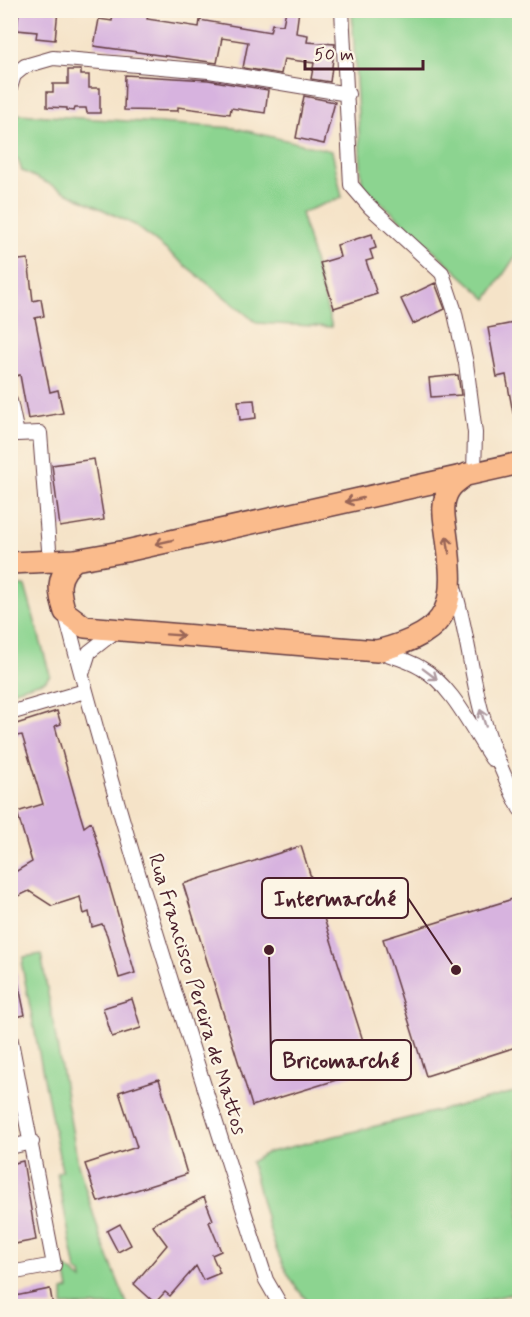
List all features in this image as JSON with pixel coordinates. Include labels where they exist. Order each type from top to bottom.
[{"type":"main road","points":[[16,563],[75,560],[519,462]]},
{"type":"main road","points":[[16,563],[42,577],[63,609],[78,625],[377,651],[409,643],[425,634],[440,619],[448,605],[452,579],[443,512],[449,490],[470,474]]},
{"type":"main road","points":[[411,487],[435,501],[443,512]]},
{"type":"main road","points":[[63,609],[59,582],[66,568],[75,560]]},
{"type":"street","points":[[342,10],[351,185],[370,207],[442,273],[466,363],[475,433],[470,474]]},
{"type":"street","points":[[10,88],[14,75],[25,66],[53,58],[209,71],[348,94]]},
{"type":"street","points":[[10,401],[17,434],[40,433],[50,562]]},
{"type":"street","points":[[452,579],[462,613],[481,710],[502,773],[519,809]]},
{"type":"street","name":"Rua Francisco Pereira de Mattos","points":[[63,609],[136,868],[266,1280],[281,1306]]},
{"type":"street","points":[[10,713],[83,685],[83,663],[89,652],[117,630]]},
{"type":"street","points":[[377,651],[420,667],[436,678],[452,696],[502,773]]},
{"type":"street","points":[[10,1273],[54,1265],[11,1036]]},
{"type":"street","points":[[10,1147],[32,1142]]},
{"type":"green space","points":[[352,11],[519,11],[519,251],[487,299],[362,185]]},
{"type":"green space","points":[[18,114],[235,128],[332,151],[342,197],[301,213],[332,327],[257,323],[135,225],[22,171],[18,159],[11,159],[11,142]]},
{"type":"green space","points":[[11,586],[25,586],[50,675],[45,681],[11,691]]},
{"type":"green space","points":[[41,954],[78,1164],[101,1239],[128,1306],[63,1306],[63,1291],[69,1289],[64,1266],[82,1280],[81,1274],[76,1270],[57,1173],[62,1171],[22,966],[24,957]]},
{"type":"green space","points":[[519,1091],[519,1292],[464,1306],[313,1306],[299,1292],[280,1258],[251,1162],[266,1153]]},
{"type":"building","points":[[19,10],[58,10],[55,40],[36,38],[37,32],[17,30]]},
{"type":"building","points":[[114,10],[150,10],[147,19],[199,27],[200,20],[270,32],[272,24],[283,25],[286,10],[299,10],[296,33],[308,35],[307,42],[335,44],[330,82],[311,79],[314,63],[284,59],[281,74],[243,68],[248,42],[222,38],[217,63],[94,46],[99,19],[112,21]]},
{"type":"building","points":[[68,70],[81,70],[81,75],[89,75],[89,88],[100,88],[100,113],[87,113],[86,108],[75,108],[74,111],[67,110],[67,108],[47,107],[47,92],[53,92],[53,84],[68,84]]},
{"type":"building","points":[[125,75],[208,80],[268,90],[265,113],[231,108],[230,114],[178,107],[178,111],[124,110]]},
{"type":"building","points":[[304,96],[335,102],[324,144],[296,138]]},
{"type":"building","points":[[372,234],[376,248],[370,250],[373,259],[366,261],[377,294],[334,308],[320,263],[340,257],[337,245]]},
{"type":"building","points":[[28,259],[33,301],[41,299],[44,316],[35,318],[50,392],[58,390],[63,413],[28,419],[20,375],[15,376],[10,353],[10,261]]},
{"type":"building","points":[[435,283],[445,309],[413,324],[401,299]]},
{"type":"building","points":[[519,322],[519,412],[513,413],[506,375],[497,377],[488,328]]},
{"type":"building","points":[[458,375],[461,395],[431,397],[429,378]]},
{"type":"building","points":[[254,400],[256,418],[240,420],[238,401]]},
{"type":"building","points":[[94,459],[104,520],[60,527],[52,465]]},
{"type":"building","points":[[57,711],[61,724],[55,726],[74,794],[84,827],[91,822],[135,973],[119,978],[102,924],[92,927],[89,912],[84,914],[80,897],[52,906],[29,891],[10,900],[10,875],[32,862],[17,812],[43,804],[22,735],[10,737],[10,726]]},
{"type":"building","points":[[301,846],[372,1069],[252,1106],[183,884]]},
{"type":"building","points":[[519,897],[519,1046],[426,1076],[383,939]]},
{"type":"building","points":[[10,972],[16,972],[25,1015],[10,1018]]},
{"type":"building","points":[[132,999],[141,1028],[112,1037],[103,1008]]},
{"type":"building","points":[[159,1079],[187,1174],[98,1202],[85,1164],[137,1147],[119,1092]]},
{"type":"building","points":[[23,1161],[36,1240],[15,1244],[10,1219],[10,1164]]},
{"type":"building","points":[[204,1197],[213,1220],[209,1222],[221,1251],[212,1255],[220,1273],[203,1280],[196,1266],[170,1296],[165,1292],[155,1303],[134,1284],[167,1245],[152,1225]]},
{"type":"building","points":[[120,1224],[131,1245],[118,1252],[107,1231]]},
{"type":"building","points":[[50,1289],[53,1306],[10,1306],[10,1297]]},
{"type":"place","name":"Bricomarché","points":[[269,950]]},
{"type":"place","name":"Intermarché","points":[[456,970]]}]
